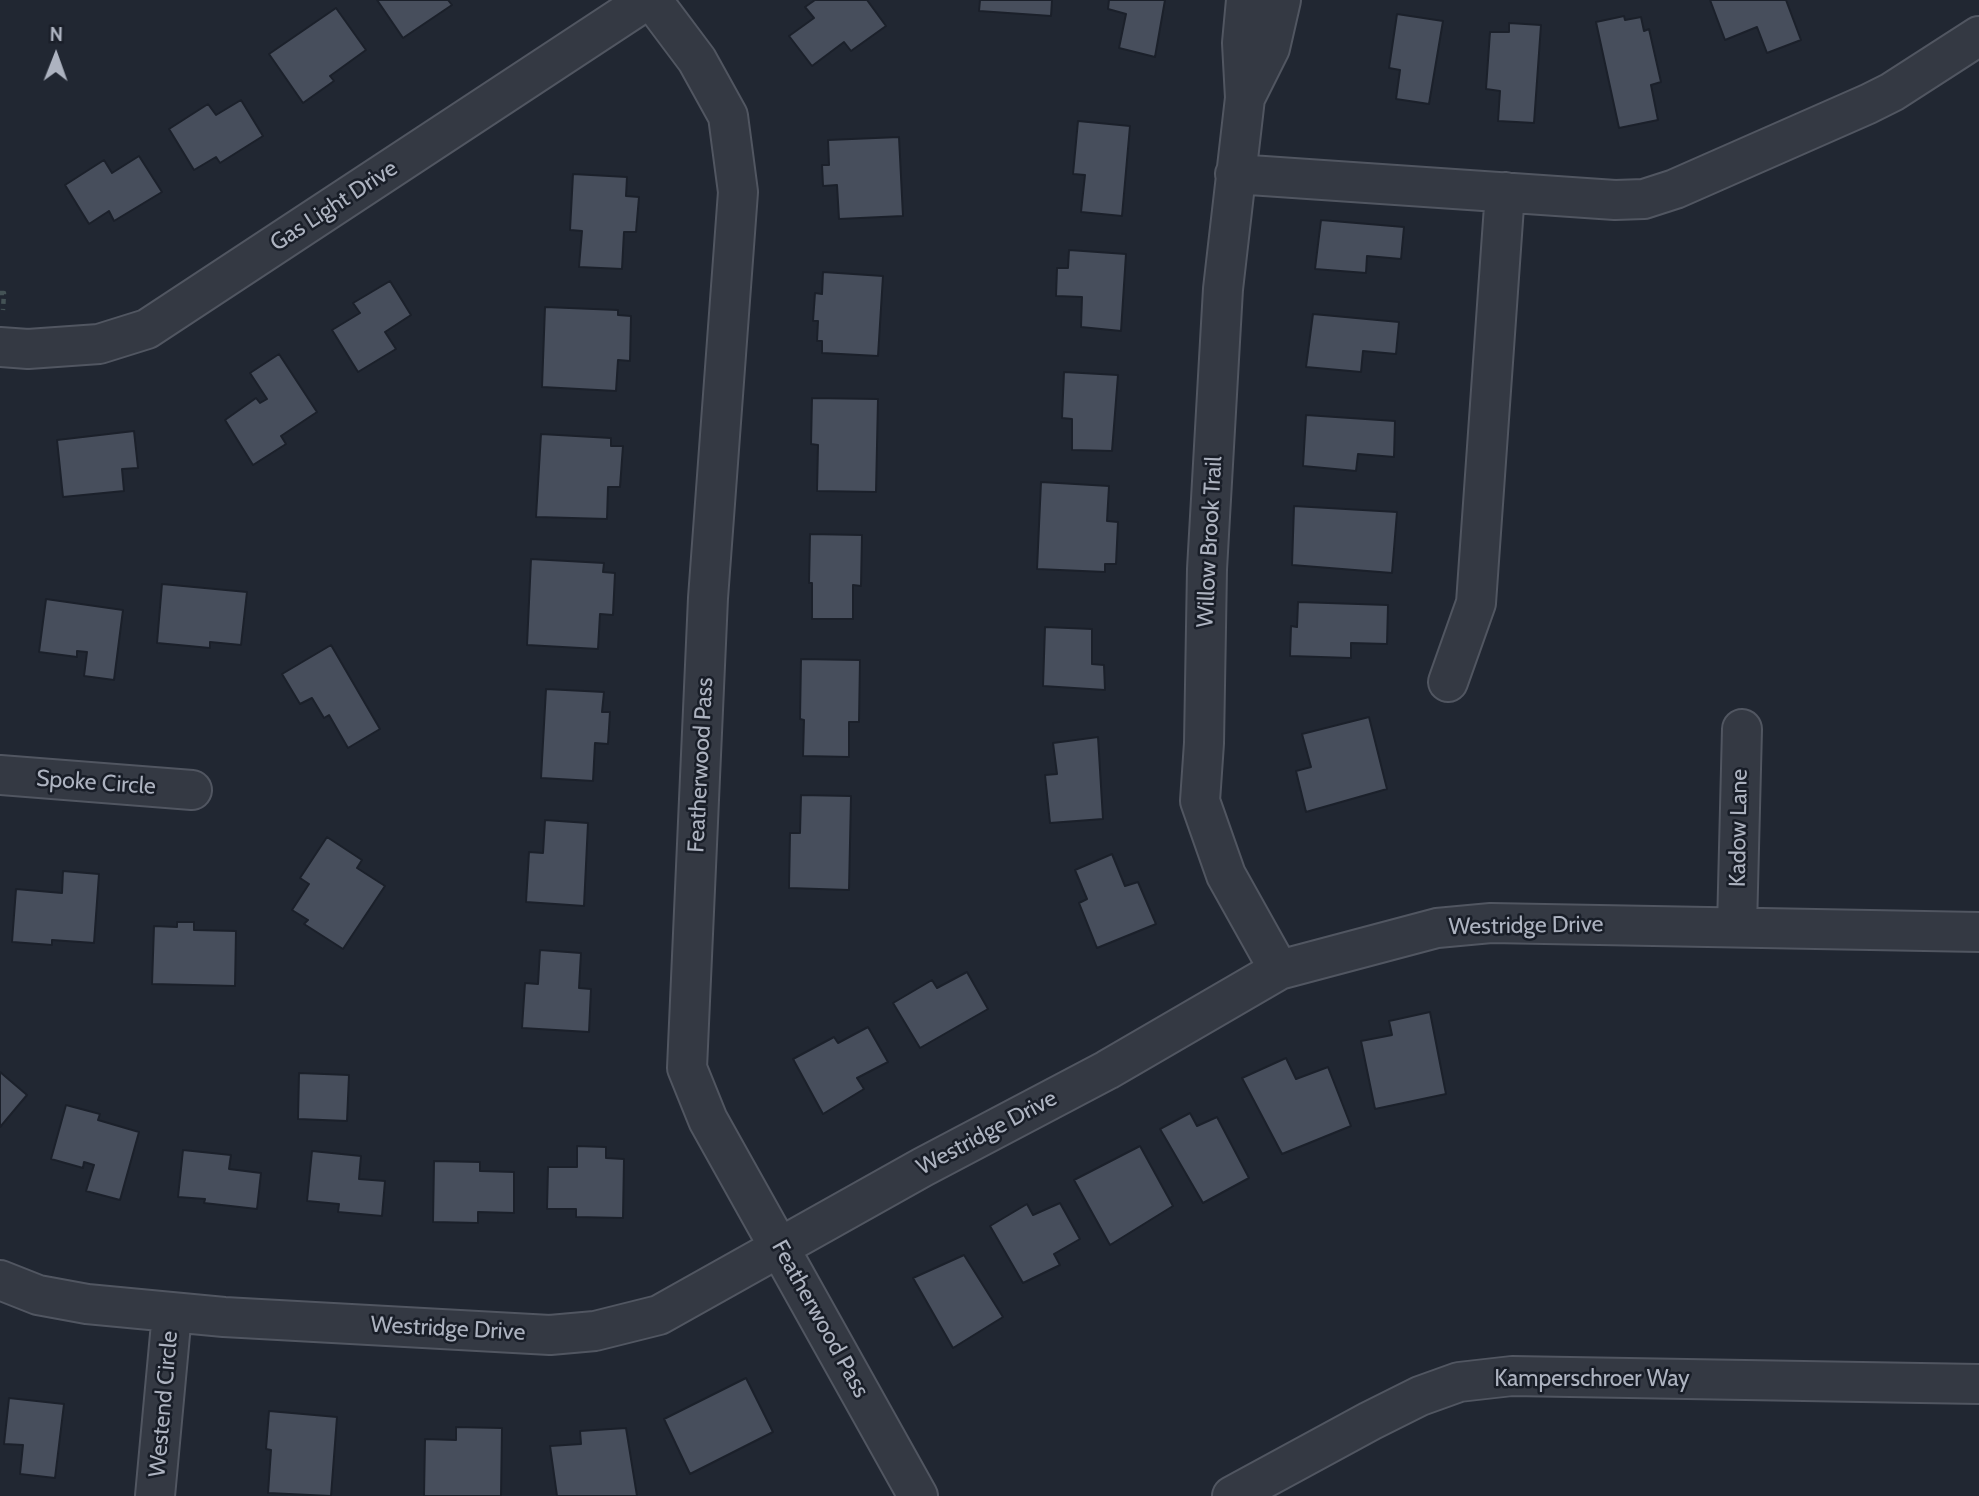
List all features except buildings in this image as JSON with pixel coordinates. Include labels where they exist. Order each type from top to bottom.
[{"type":"street","name":"Gas Light Drive","points":[[0,347],[29,349],[99,344],[147,330],[647,0]]},
{"type":"street","name":"Featherwood Pass","points":[[652,0],[697,60],[728,116],[738,192],[708,598],[687,1068],[709,1121],[918,1496]]},
{"type":"street","name":"Willow Brook Trail","points":[[1246,0],[1242,43],[1245,98],[1223,289],[1207,569],[1204,743],[1200,801],[1226,875],[1279,970]]},
{"type":"street","name":"Willow Brook Trail","points":[[1245,98],[1270,48],[1281,0]]},
{"type":"street","points":[[1235,174],[1625,200],[1644,199],[1675,189],[1892,92],[1979,36]]},
{"type":"street","points":[[1448,682],[1476,603],[1505,192]]},
{"type":"street","name":"Kadow Lane","points":[[1737,928],[1742,729]]},
{"type":"street","name":"Spoke Circle","points":[[0,775],[192,790]]},
{"type":"street","name":"Westridge Drive","points":[[0,1280],[38,1295],[88,1304],[172,1313],[550,1335],[584,1332],[659,1315],[923,1167],[1107,1070],[1279,970],[1437,928],[1491,923],[1979,932]]},
{"type":"street","name":"Westend Circle","points":[[155,1496],[172,1313]]},
{"type":"street","name":"Kamperschroer Way","points":[[1231,1496],[1420,1396],[1459,1382],[1512,1376],[1979,1384]]}]
